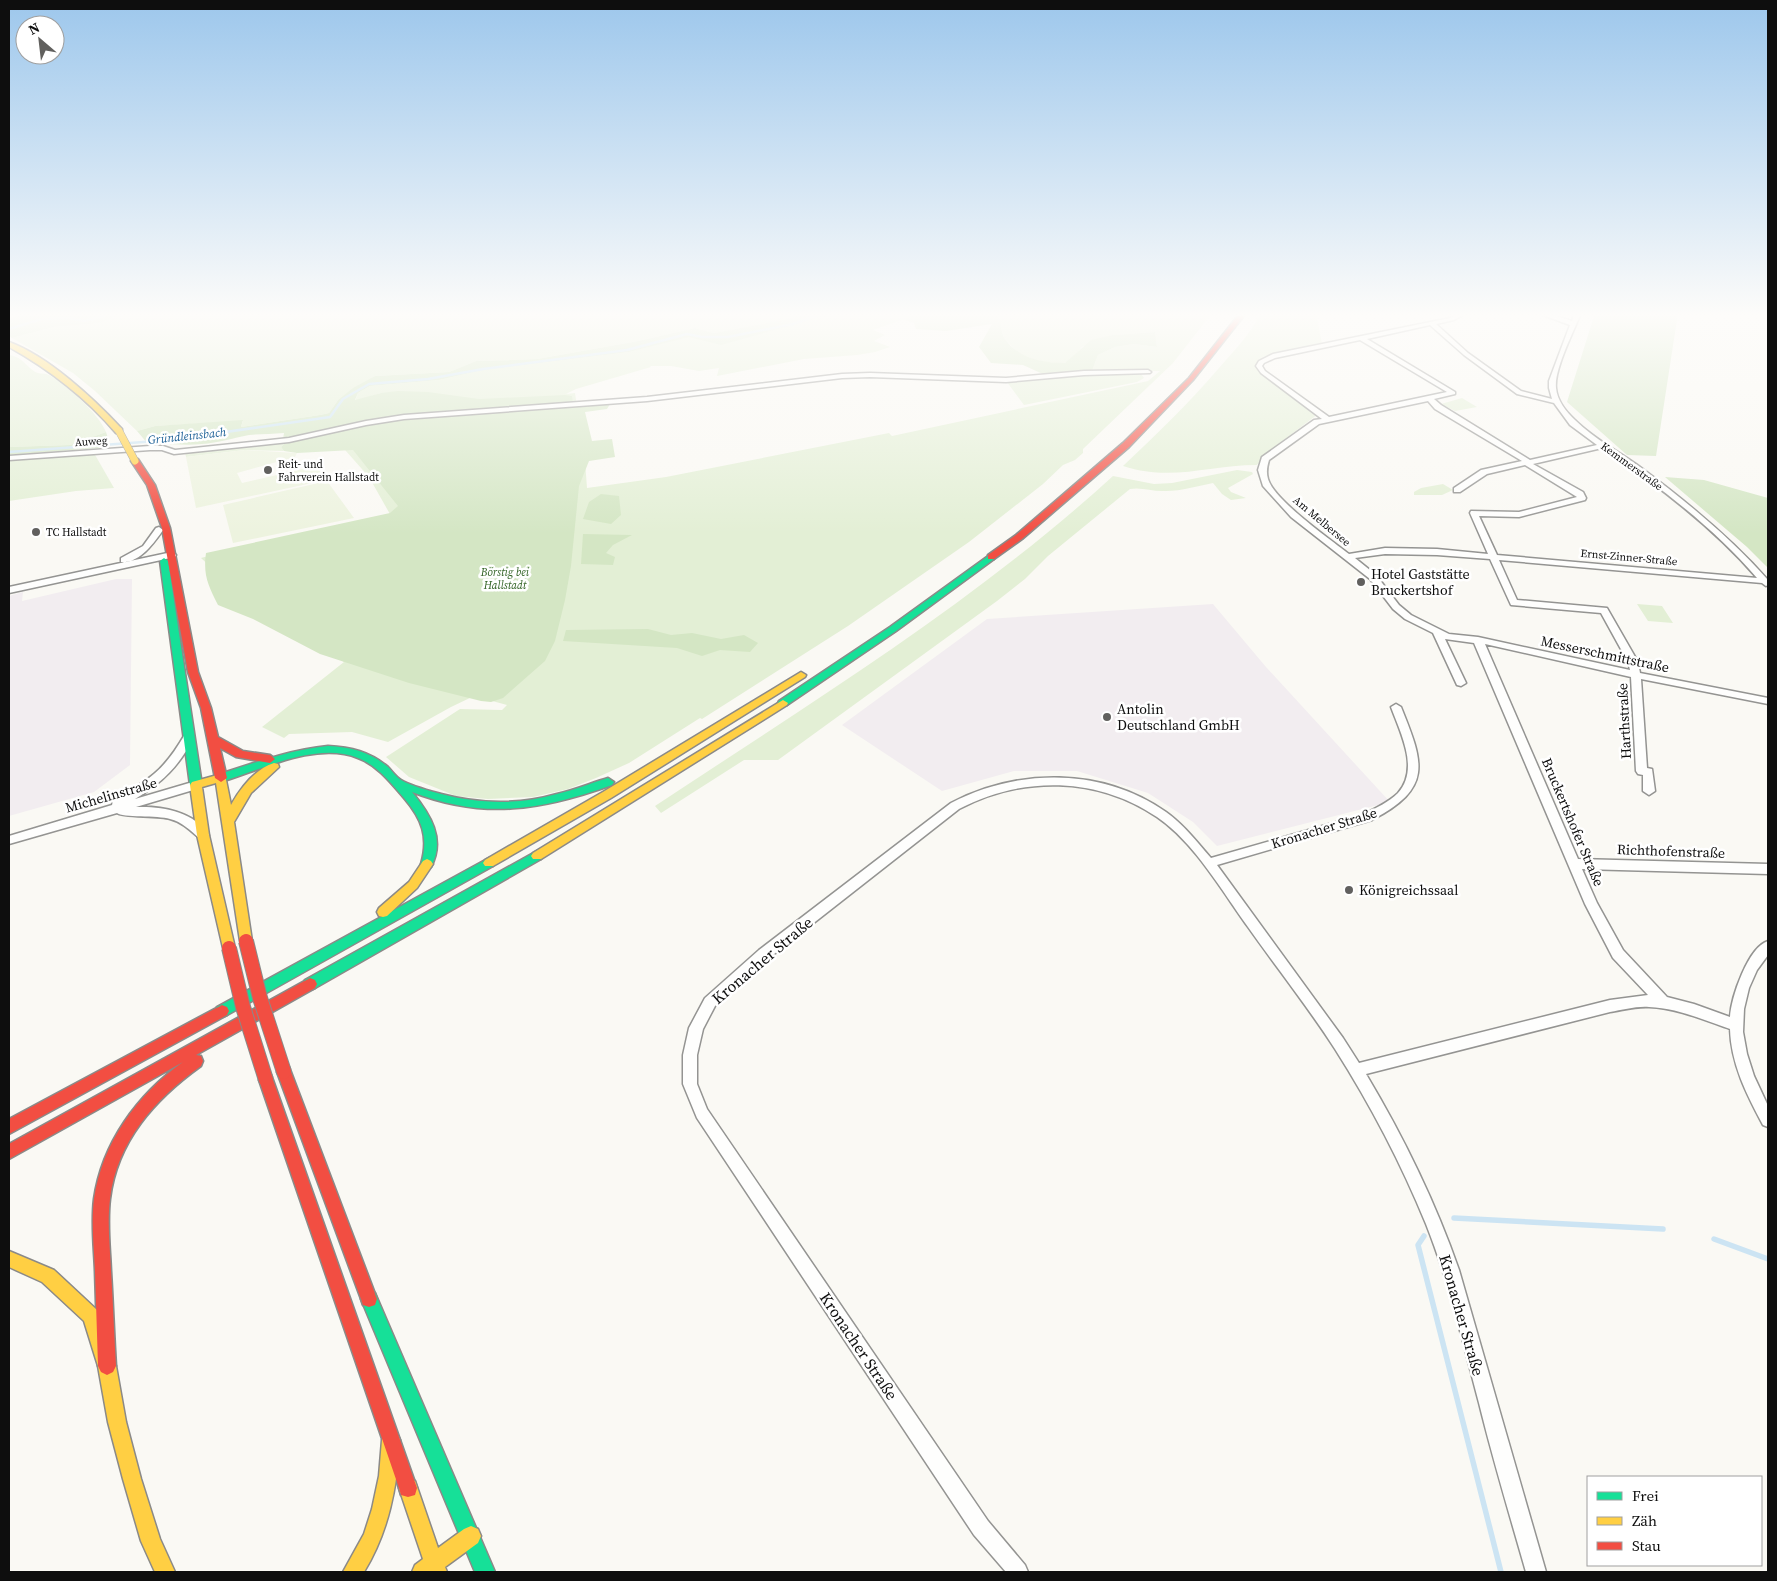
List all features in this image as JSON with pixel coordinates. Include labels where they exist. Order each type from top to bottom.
[{"type":"main road","points":[[78,387],[98,406],[118,431],[151,485],[166,528],[178,676],[203,836],[243,1008],[266,1080],[435,1568]]},
{"type":"main road","points":[[1148,406],[1167,387]]},
{"type":"main road","points":[[9,1152],[519,867],[756,721],[901,624],[1019,537],[1126,445],[1183,387]]},
{"type":"main road","points":[[138,466],[168,555],[193,672],[206,708],[214,740],[229,820],[246,941],[260,998],[284,1072],[332,1205],[388,1345],[485,1572]]},
{"type":"main road","points":[[1050,495],[1078,470]]},
{"type":"main road","points":[[9,1127],[487,865],[680,752],[814,666]]},
{"type":"main road","points":[[214,740],[235,753],[255,758],[277,760]]},
{"type":"main road","points":[[229,820],[243,791],[262,773],[298,755],[332,750],[352,752],[368,760],[396,781],[438,800],[470,806],[511,807],[546,802],[582,792],[680,752]]},
{"type":"main road","name":"Michelinstraße","points":[[196,786],[298,755]]},
{"type":"main road","points":[[308,964],[397,902],[414,886],[427,863],[431,842],[431,831],[428,822],[396,781]]},
{"type":"main road","points":[[107,1366],[101,1221],[106,1176],[117,1144],[137,1112],[170,1080],[189,1065],[234,1039],[281,1001]]},
{"type":"main road","points":[[9,1259],[48,1276],[91,1316],[107,1366],[117,1422],[132,1479],[151,1541],[165,1572]]},
{"type":"main road","points":[[353,1572],[365,1556],[376,1530],[387,1490],[391,1440]]},
{"type":"main road","points":[[422,1572],[435,1568],[471,1536]]},
{"type":"street","name":"Auweg","points":[[9,458],[150,448],[163,448],[174,452],[289,440],[349,426],[404,417],[647,399],[751,387]]},
{"type":"street","points":[[1283,387],[1327,419]]},
{"type":"street","name":"Am Melbersee","points":[[1348,557],[1294,515],[1264,480],[1262,470],[1265,459],[1317,422],[1453,393],[1443,387]]},
{"type":"street","points":[[1510,387],[1518,393],[1557,402]]},
{"type":"street","name":"Kemmerstraße","points":[[1552,387],[1557,402],[1574,423],[1698,517],[1741,556],[1766,583]]},
{"type":"street","points":[[1430,399],[1438,407],[1580,494],[1582,498],[1519,515],[1473,512],[1514,603],[1604,610],[1633,662],[1636,675]]},
{"type":"street","points":[[1457,490],[1484,472],[1604,446]]},
{"type":"street","points":[[102,569],[132,557],[146,548],[158,530]]},
{"type":"street","name":"Ernst-Zinner-Straße","points":[[1348,557],[1385,551],[1437,552],[1766,583]]},
{"type":"street","points":[[9,590],[168,555]]},
{"type":"street","name":"Messerschmittstraße","points":[[1348,557],[1373,577],[1396,607],[1408,617],[1437,632],[1459,639],[1478,640],[1636,675],[1768,701]]},
{"type":"street","points":[[1437,632],[1461,684]]},
{"type":"street","name":"Bruckertshofer Straße","points":[[1478,640],[1591,904],[1618,954],[1663,1002]]},
{"type":"street","name":"Harthstraße","points":[[1636,675],[1642,771],[1648,772],[1649,791]]},
{"type":"street","name":"Kronacher Straße","points":[[1209,863],[1368,817],[1382,811],[1400,798],[1408,788],[1413,777],[1415,760],[1396,708]]},
{"type":"street","points":[[100,813],[152,783],[167,771],[180,756],[189,737]]},
{"type":"street","name":"Kronacher Straße","points":[[1018,1572],[976,1521],[702,1113],[690,1084],[690,1055],[696,1028],[710,1002],[764,954],[954,806],[1004,786],[1036,781],[1068,782],[1096,786],[1131,798],[1161,815],[1188,839],[1209,863],[1338,1042],[1356,1070],[1396,1144],[1445,1252],[1459,1295],[1536,1572]]},
{"type":"street","name":"Michelinstraße","points":[[9,840],[196,786]]},
{"type":"street","points":[[100,813],[152,811],[167,814],[186,820],[203,836]]},
{"type":"street","name":"Richthofenstraße","points":[[1574,864],[1768,869]]},
{"type":"street","points":[[1768,946],[1747,973],[1739,997],[1736,1026],[1745,1074],[1768,1120]]},
{"type":"street","points":[[1356,1070],[1610,1006],[1647,1001],[1663,1002],[1693,1010],[1736,1026]]},
{"type":"shaded area","points":[[116,579],[132,579],[130,765],[94,792],[9,816],[9,596],[23,592],[22,601]]},
{"type":"shaded area","name":"Antolin Deutschland GmbH","points":[[1213,604],[1266,667],[1390,802],[1217,846],[1193,822],[1148,793],[1077,771],[1014,771],[942,791],[842,725],[987,619]]},
{"type":"green space","points":[[9,387],[66,387],[97,417],[106,432],[70,445],[9,447]]},
{"type":"green space","points":[[90,387],[358,387],[338,400],[329,413],[320,415],[241,427],[243,421],[155,426],[137,431]]},
{"type":"green space","name":"Börstig bei Hallstadt","points":[[369,387],[584,387],[566,394],[575,393],[577,406],[581,406],[587,488],[666,477],[889,433],[892,436],[1121,387],[1148,387],[1083,449],[1083,453],[1075,460],[1063,465],[1043,484],[969,542],[848,626],[702,719],[700,718],[629,763],[568,789],[533,797],[488,799],[456,796],[409,777],[386,757],[460,709],[502,710],[507,705],[474,696],[388,742],[352,732],[289,734],[284,738],[262,727],[344,662],[228,583],[201,558],[234,549],[395,523],[369,477],[330,433],[381,393],[355,401],[358,393]]},
{"type":"green space","points":[[369,387],[358,393],[355,400],[381,393],[398,391],[428,392],[479,399],[565,395],[572,396],[573,404],[405,416],[283,439],[284,433],[249,435],[195,445],[148,444],[137,431],[155,426],[243,420],[241,427],[320,415],[329,413],[338,400],[353,388]]},
{"type":"green space","points":[[1011,387],[1114,387],[1024,405]]},
{"type":"green space","points":[[1202,387],[1279,387],[1318,414],[1264,455],[1257,465],[1174,473],[1141,471],[1123,466]]},
{"type":"green space","points":[[1572,387],[1667,387],[1656,456],[1627,455],[1567,402]]},
{"type":"green space","points":[[1462,398],[1477,407],[1455,411],[1441,404]]},
{"type":"green space","points":[[610,404],[607,409],[585,412],[592,441],[612,439],[615,457],[589,461],[579,486],[571,566],[555,641],[545,661],[503,698],[491,702],[481,701],[409,683],[320,654],[253,619],[218,605],[211,592],[205,568],[206,553],[390,513],[398,506],[353,450],[297,453],[284,451],[281,447],[284,444],[366,425],[395,421]]},
{"type":"green space","points":[[106,432],[109,441],[98,448],[9,455],[9,447],[70,445]]},
{"type":"green space","points":[[277,443],[284,444],[281,447],[284,451],[245,450],[186,457],[185,452]]},
{"type":"green space","points":[[245,450],[297,453],[295,457],[237,473],[242,483],[316,466],[326,480],[196,508],[186,457]]},
{"type":"green space","points":[[94,453],[114,488],[76,491],[9,501],[9,459]]},
{"type":"green space","points":[[1237,470],[1252,472],[1253,474],[1228,488],[1231,492],[1246,498],[1231,500],[1222,494],[1213,483],[1168,491],[1130,489],[1048,556],[1025,579],[997,601],[778,760],[744,760],[661,813],[655,806],[891,650],[948,609],[1005,567],[1113,476],[1154,484],[1172,483]]},
{"type":"green space","points":[[1665,477],[1704,480],[1768,498],[1768,568],[1747,547]]},
{"type":"green space","points":[[327,481],[354,518],[233,543],[223,505]]},
{"type":"green space","points":[[1443,484],[1453,490],[1442,495],[1414,495],[1414,492],[1421,488]]},
{"type":"green space","points":[[601,494],[619,496],[621,515],[611,524],[583,519],[589,502]]},
{"type":"green space","points":[[583,534],[632,535],[613,545],[606,553],[615,557],[613,565],[581,564]]},
{"type":"green space","points":[[1637,604],[1662,606],[1673,623],[1648,621]]},
{"type":"green space","points":[[648,629],[671,635],[692,633],[721,639],[744,635],[758,643],[750,652],[720,650],[702,656],[677,648],[563,641],[566,630]]},
{"type":"waterway","name":"Gründleinsbach","points":[[9,452],[170,440],[330,417],[343,399],[364,387]]},
{"type":"waterway","points":[[1454,1218],[1663,1229]]},
{"type":"waterway","points":[[1424,1236],[1418,1245],[1501,1572]]},
{"type":"waterway","points":[[1714,1239],[1768,1259]]},
{"type":"traffic: fast","points":[[783,703],[893,629],[991,557]]},
{"type":"traffic: fast","points":[[164,561],[196,785]]},
{"type":"traffic: fast","points":[[221,778],[291,755],[310,751],[346,751],[362,755],[390,775],[424,815],[431,838],[430,855],[427,864]]},
{"type":"traffic: fast","points":[[402,784],[429,795],[455,802],[480,806],[505,806],[555,799],[608,782]]},
{"type":"traffic: fast","points":[[310,984],[537,856]]},
{"type":"traffic: fast","points":[[222,1011],[489,863]]},
{"type":"traffic: fast","points":[[369,1299],[485,1572]]},
{"type":"traffic: slow","points":[[74,387],[95,405],[119,431]]},
{"type":"traffic: slow","points":[[119,431],[135,461]]},
{"type":"traffic: slow","points":[[489,863],[607,795],[801,675]]},
{"type":"traffic: slow","points":[[537,856],[783,703]]},
{"type":"traffic: slow","points":[[229,820],[247,790],[274,767]]},
{"type":"traffic: slow","points":[[229,948],[203,835],[196,785],[221,778],[246,941]]},
{"type":"traffic: slow","points":[[383,912],[413,885],[427,864]]},
{"type":"traffic: slow","points":[[9,1259],[48,1276],[91,1316],[107,1366],[117,1422],[132,1479],[151,1541],[165,1572]]},
{"type":"traffic: slow","points":[[353,1572],[371,1540],[382,1509],[388,1476],[391,1440]]},
{"type":"traffic: slow","points":[[408,1488],[437,1572]]},
{"type":"traffic: slow","points":[[422,1572],[471,1536]]},
{"type":"traffic: jam","points":[[991,557],[1019,537],[1126,445],[1183,387]]},
{"type":"traffic: jam","points":[[135,461],[151,485],[166,528],[193,672],[206,708],[221,778]]},
{"type":"traffic: jam","points":[[214,740],[240,754],[270,759]]},
{"type":"traffic: jam","points":[[246,941],[260,998],[284,1072]]},
{"type":"traffic: jam","points":[[229,948],[243,1007],[266,1080]]},
{"type":"traffic: jam","points":[[9,1152],[310,984]]},
{"type":"traffic: jam","points":[[9,1127],[222,1011]]},
{"type":"traffic: jam","points":[[107,1366],[101,1225],[102,1198],[107,1176],[114,1156],[134,1119],[162,1087],[196,1061]]},
{"type":"traffic: jam","points":[[284,1072],[369,1299]]},
{"type":"traffic: jam","points":[[266,1080],[408,1488]]},
{"type":"place","name":"Reit- und Fahrverein Hallstadt","points":[[268,470]]},
{"type":"place","name":"TC Hallstadt","points":[[36,532]]},
{"type":"place","name":"Hotel Gaststätte Bruckertshof","points":[[1361,582]]},
{"type":"place","name":"Antolin Deutschland GmbH","points":[[1107,717]]},
{"type":"place","name":"Königreichssaal","points":[[1349,890]]}]
